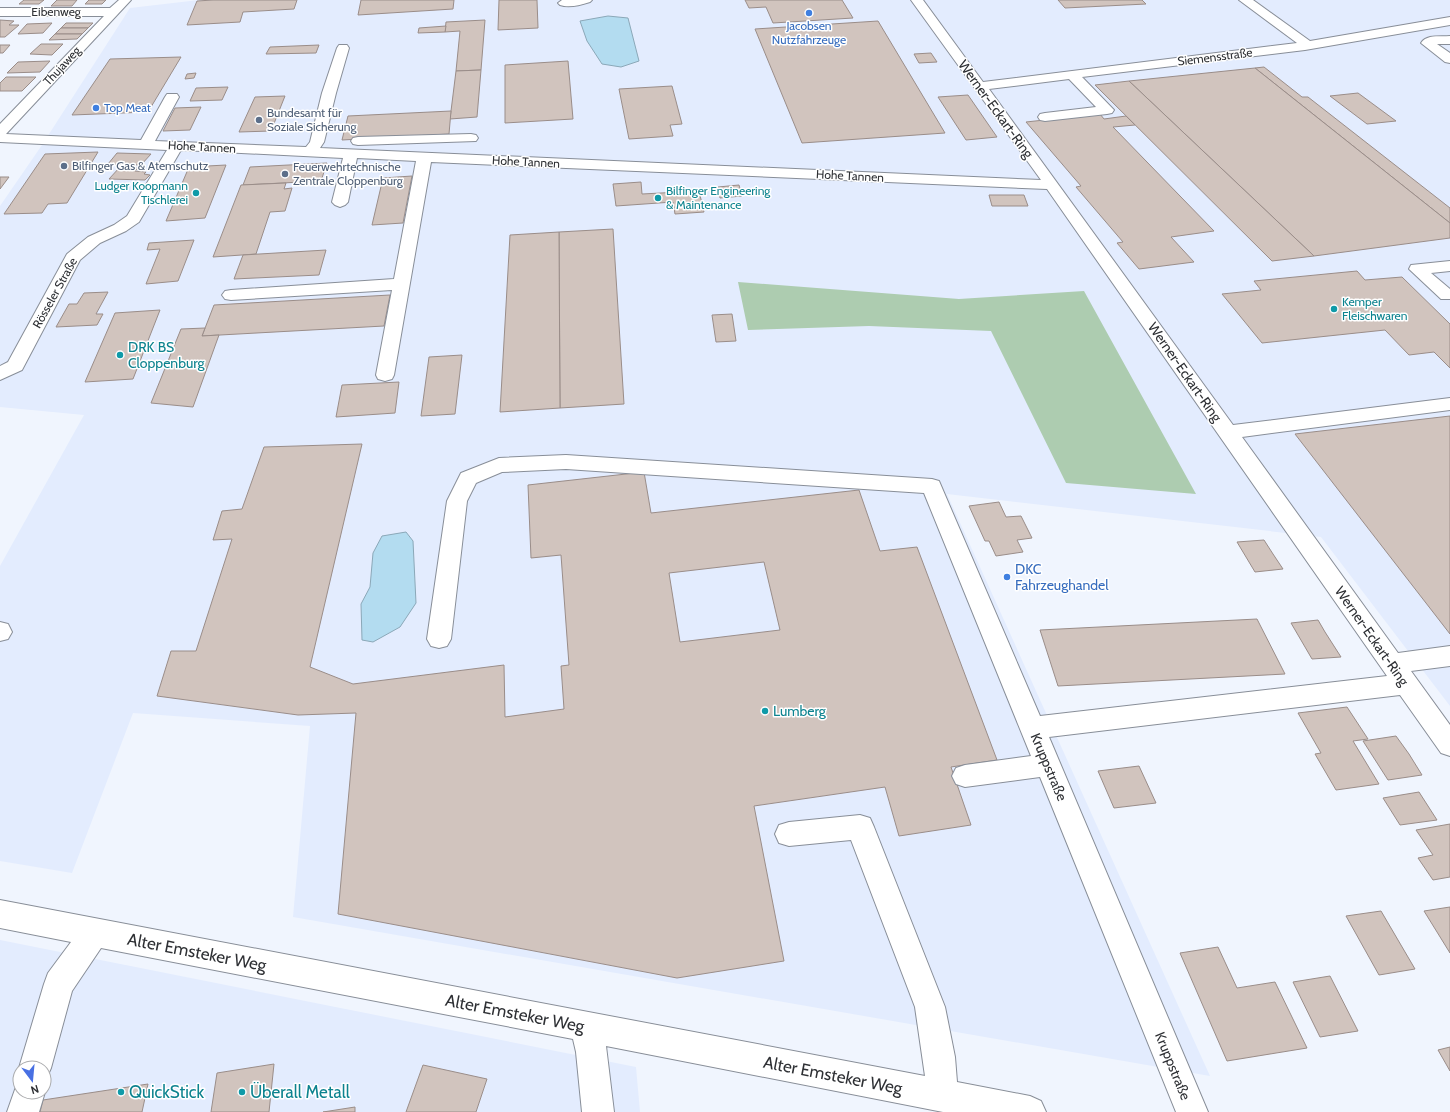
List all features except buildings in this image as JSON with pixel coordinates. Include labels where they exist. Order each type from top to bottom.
[{"type":"street","name":"Thujaweg","points":[[0,132],[125,0]]},
{"type":"street","points":[[564,2],[586,0]]},
{"type":"street","name":"Werner-Eckart-Ring","points":[[917,0],[1052,185],[1450,745]]},
{"type":"street","points":[[1245,0],[1307,45]]},
{"type":"street","name":"Eibenweg","points":[[0,12],[113,12]]},
{"type":"street","name":"Siemensstraße","points":[[979,86],[1307,45],[1450,21]]},
{"type":"street","points":[[1450,40],[1429,41],[1427,43],[1450,59]]},
{"type":"street","points":[[343,48],[314,147],[471,138]]},
{"type":"street","points":[[1045,117],[1107,110],[1072,75]]},
{"type":"street","points":[[145,145],[172,97]]},
{"type":"street","name":"Hohe Tannen","points":[[0,138],[176,146],[314,147],[351,154],[1052,185]]},
{"type":"street","name":"Rösseler Straße","points":[[0,374],[15,366],[73,257],[94,240],[120,228],[134,218],[176,146]]},
{"type":"street","points":[[340,202],[351,154]]},
{"type":"street","points":[[385,375],[424,157]]},
{"type":"street","points":[[1447,295],[1418,269],[1450,266]]},
{"type":"street","points":[[231,295],[402,284]]},
{"type":"street","points":[[1228,432],[1450,404]]},
{"type":"street","name":"Kruppstraße","points":[[439,639],[457,501],[468,478],[499,465],[566,462],[932,486],[1192,1112]]},
{"type":"street","points":[[1392,664],[1450,656]]},
{"type":"street","points":[[1032,728],[1259,700],[1406,684]]},
{"type":"street","points":[[965,776],[1048,765]]},
{"type":"street","points":[[789,834],[860,827],[930,1007],[939,1057],[943,1096]]},
{"type":"street","name":"Alter Emsteker Weg","points":[[0,914],[1030,1112]]},
{"type":"street","points":[[38,1060],[59,984],[94,932]]},
{"type":"street","points":[[586,1027],[592,1052],[598,1112]]},
{"type":"street","points":[[23,1112],[27,1100]]},
{"type":"shaded area","points":[[199,0],[1450,0],[1450,706],[1321,537],[947,494],[1210,1076],[293,917],[310,726],[133,713],[72,873],[0,861],[0,566],[84,415],[0,407],[0,206],[42,145],[130,8]]},
{"type":"shaded area","points":[[0,940],[636,1067],[640,1112],[0,1112]]},
{"type":"green space","points":[[738,282],[959,299],[1084,291],[1196,494],[1066,483],[991,331],[869,326],[748,330]]},
{"type":"water","points":[[608,16],[628,18],[639,61],[621,67],[602,64],[587,41],[580,21]]},
{"type":"water","points":[[406,532],[413,541],[416,603],[400,627],[373,642],[362,640],[361,604],[370,587],[373,553],[382,536]]},
{"type":"place","name":"Jacobsen Nutzfahrzeuge","points":[[809,13]]},
{"type":"place","name":"Top Meat","points":[[96,108]]},
{"type":"place","name":"Bundesamt für Soziale Sicherung","points":[[259,120]]},
{"type":"place","name":"Bilfinger Gas & Atemschutz","points":[[64,166]]},
{"type":"place","name":"Feuerwehrtechnische Zentrale Cloppenburg","points":[[285,174]]},
{"type":"place","name":"Ludger Koopmann Tischlerei","points":[[196,193]]},
{"type":"place","name":"Bilfinger Engineering & Maintenance","points":[[658,198]]},
{"type":"place","name":"Kemper Fleischwaren","points":[[1334,309]]},
{"type":"place","name":"DRK BS Cloppenburg","points":[[120,355]]},
{"type":"place","name":"DKC Fahrzeughandel","points":[[1007,577]]},
{"type":"place","name":"Lumberg","points":[[765,711]]},
{"type":"place","name":"QuickStick","points":[[121,1092]]},
{"type":"place","name":"Überall Metall","points":[[242,1092]]}]
